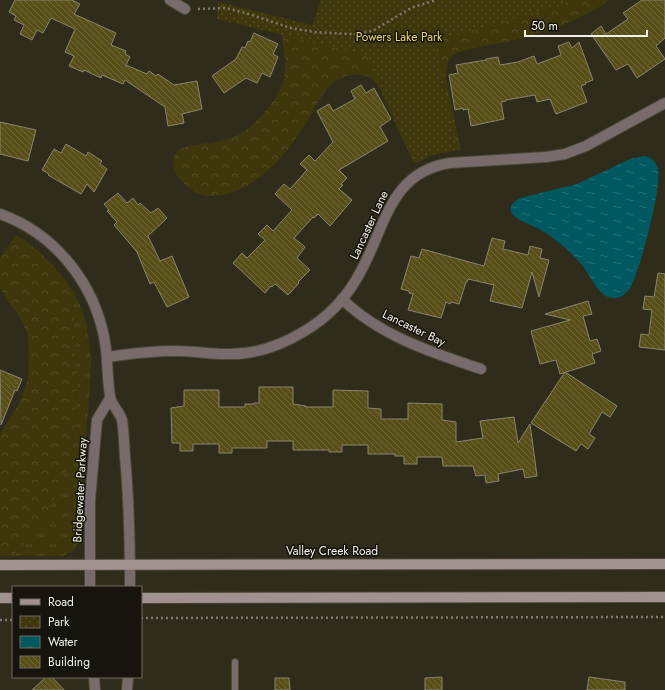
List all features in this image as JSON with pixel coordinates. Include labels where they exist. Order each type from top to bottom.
[{"type":"main road","name":"Valley Creek Road","points":[[0,565],[665,564]]},
{"type":"main road","points":[[142,598],[665,597]]},
{"type":"main road","points":[[0,598],[12,598]]},
{"type":"street","points":[[170,0],[185,9]]},
{"type":"street","name":"Lancaster Lane","points":[[107,357],[165,351],[233,354],[263,349],[277,344],[303,332],[323,318],[342,299],[363,268],[396,196],[406,184],[420,173],[435,166],[450,162],[546,157],[565,154],[586,146],[665,103]]},
{"type":"street","points":[[0,214],[17,222],[43,238],[60,253],[86,287],[95,305],[103,334],[107,357],[110,398],[122,420],[129,502],[130,586]]},
{"type":"street","name":"Lancaster Bay","points":[[342,299],[370,320],[403,339],[445,357],[481,369]]},
{"type":"street","name":"Bridgewater Parkway","points":[[90,586],[90,500],[97,420],[110,398]]},
{"type":"street","points":[[94,678],[95,690]]},
{"type":"street","points":[[127,690],[128,678]]},
{"type":"lane","points":[[235,662],[235,690]]},
{"type":"path","points":[[185,9],[226,8],[291,28],[314,32],[360,34],[374,30],[411,8],[436,0]]},
{"type":"path","points":[[142,618],[665,617]]},
{"type":"path","points":[[0,620],[12,620]]},
{"type":"green space","name":"Powers Lake Park","points":[[321,0],[568,0],[563,5],[435,40],[457,150],[432,155],[416,163],[366,55],[217,19],[218,2],[312,25]]},
{"type":"green space","points":[[447,0],[609,0],[587,14],[552,29],[515,40],[465,50],[451,57],[446,69],[446,78],[461,150],[437,154],[414,163],[377,84],[367,76],[354,75],[336,81],[327,89],[292,144],[272,167],[248,185],[235,192],[211,196],[204,195],[198,194],[190,189],[177,174],[173,162],[174,156],[178,151],[186,147],[212,143],[239,135],[256,122],[270,106],[284,79],[285,60],[282,28],[302,33]]},
{"type":"green space","points":[[16,235],[41,253],[62,275],[74,292],[72,301],[76,352],[76,411],[68,462],[53,500],[39,524],[13,556],[0,556],[0,434],[17,407],[24,392],[28,379],[29,360],[28,335],[17,313],[6,299],[0,287],[0,258]]},
{"type":"green space","points":[[74,292],[82,309],[87,327],[91,359],[80,508],[80,539],[74,550],[63,556],[13,556],[42,519],[54,498],[68,462],[76,418],[77,388],[72,301]]},
{"type":"water","points":[[644,156],[653,160],[658,169],[657,193],[654,210],[639,265],[630,288],[620,297],[610,298],[600,291],[582,265],[568,251],[538,228],[514,216],[511,211],[511,206],[520,198],[577,184],[630,159]]},
{"type":"building","points":[[15,0],[72,0],[80,4],[74,14],[116,33],[111,45],[126,51],[125,54],[130,57],[126,65],[147,74],[149,71],[156,76],[158,74],[174,85],[197,81],[202,109],[182,114],[184,123],[168,126],[165,107],[125,80],[123,84],[102,75],[101,78],[84,70],[83,72],[69,66],[74,56],[65,52],[75,29],[51,18],[43,33],[37,30],[32,40],[20,34],[24,25],[14,20],[16,16],[9,12]]},
{"type":"building","points":[[642,0],[665,0],[665,38],[656,46],[665,59],[637,78],[628,64],[616,70],[591,34],[601,26],[606,34],[628,19],[623,13]]},
{"type":"building","points":[[254,33],[278,44],[273,54],[278,57],[270,77],[262,73],[257,83],[246,78],[224,93],[212,76],[236,59],[242,47],[245,48],[248,41],[250,42]]},
{"type":"building","points":[[569,42],[572,48],[579,42],[593,80],[581,86],[587,102],[556,114],[550,99],[537,102],[535,95],[506,100],[501,102],[504,119],[471,126],[468,109],[463,110],[463,108],[455,110],[449,75],[458,73],[456,65],[498,57],[500,65],[518,62],[534,56],[537,64],[561,55],[558,46]]},
{"type":"building","points":[[361,85],[366,93],[374,88],[391,119],[380,127],[388,141],[339,170],[347,178],[341,184],[343,185],[339,189],[352,200],[330,226],[318,214],[314,218],[313,217],[294,238],[305,247],[297,258],[310,270],[288,295],[275,284],[265,293],[233,263],[242,253],[247,258],[265,240],[258,234],[267,225],[273,231],[292,210],[275,194],[284,184],[290,189],[307,170],[300,164],[309,155],[315,161],[333,142],[317,111],[329,104],[333,111],[355,99],[351,91]]},
{"type":"building","points":[[0,122],[36,130],[28,161],[0,154]]},
{"type":"building","points":[[66,144],[86,156],[88,152],[102,161],[100,164],[107,169],[94,192],[87,184],[81,194],[42,170],[54,149],[61,153]]},
{"type":"building","points":[[118,193],[127,203],[133,198],[138,205],[140,203],[151,213],[158,208],[167,218],[148,236],[160,261],[172,256],[189,297],[167,307],[154,282],[150,284],[137,252],[114,225],[117,222],[107,211],[109,210],[104,204]]},
{"type":"building","points":[[492,238],[505,241],[503,249],[528,255],[530,246],[542,249],[540,258],[549,260],[539,297],[532,272],[522,308],[490,301],[494,285],[468,279],[459,304],[451,302],[450,304],[446,302],[441,318],[408,310],[413,294],[409,293],[409,291],[401,289],[411,256],[419,258],[422,249],[484,266]]},
{"type":"building","points":[[658,273],[665,274],[665,350],[639,347],[641,334],[649,335],[652,310],[643,309],[645,296],[654,297]]},
{"type":"building","points":[[588,301],[592,314],[583,316],[590,341],[597,339],[601,351],[592,354],[595,363],[560,374],[556,360],[540,364],[531,331],[570,320],[545,314]]},
{"type":"building","points":[[0,370],[22,379],[17,391],[15,390],[1,425]]},
{"type":"building","points":[[565,372],[617,406],[610,417],[602,412],[589,434],[595,438],[588,449],[581,444],[576,451],[531,423]]},
{"type":"building","points":[[259,387],[293,387],[293,404],[306,407],[333,407],[333,390],[368,391],[368,408],[381,409],[381,419],[408,419],[408,403],[442,404],[442,420],[456,422],[456,442],[483,438],[480,421],[514,417],[518,443],[530,424],[537,476],[525,478],[523,469],[498,474],[499,481],[486,483],[485,475],[476,476],[473,466],[443,466],[442,457],[417,457],[417,464],[404,464],[404,456],[395,456],[395,454],[368,454],[368,445],[342,445],[342,452],[329,452],[329,450],[293,450],[293,441],[267,441],[267,448],[232,448],[232,453],[219,453],[219,444],[193,444],[193,451],[180,451],[180,443],[172,443],[171,408],[184,406],[184,390],[219,390],[219,407],[245,407],[245,404],[259,403]]},
{"type":"building","points":[[442,677],[442,690],[425,690],[425,678]]},
{"type":"building","points":[[589,677],[625,682],[625,690],[587,690]]},
{"type":"building","points":[[45,678],[53,678],[64,690],[32,690]]},
{"type":"building","points":[[275,678],[289,678],[290,690],[275,690]]}]
